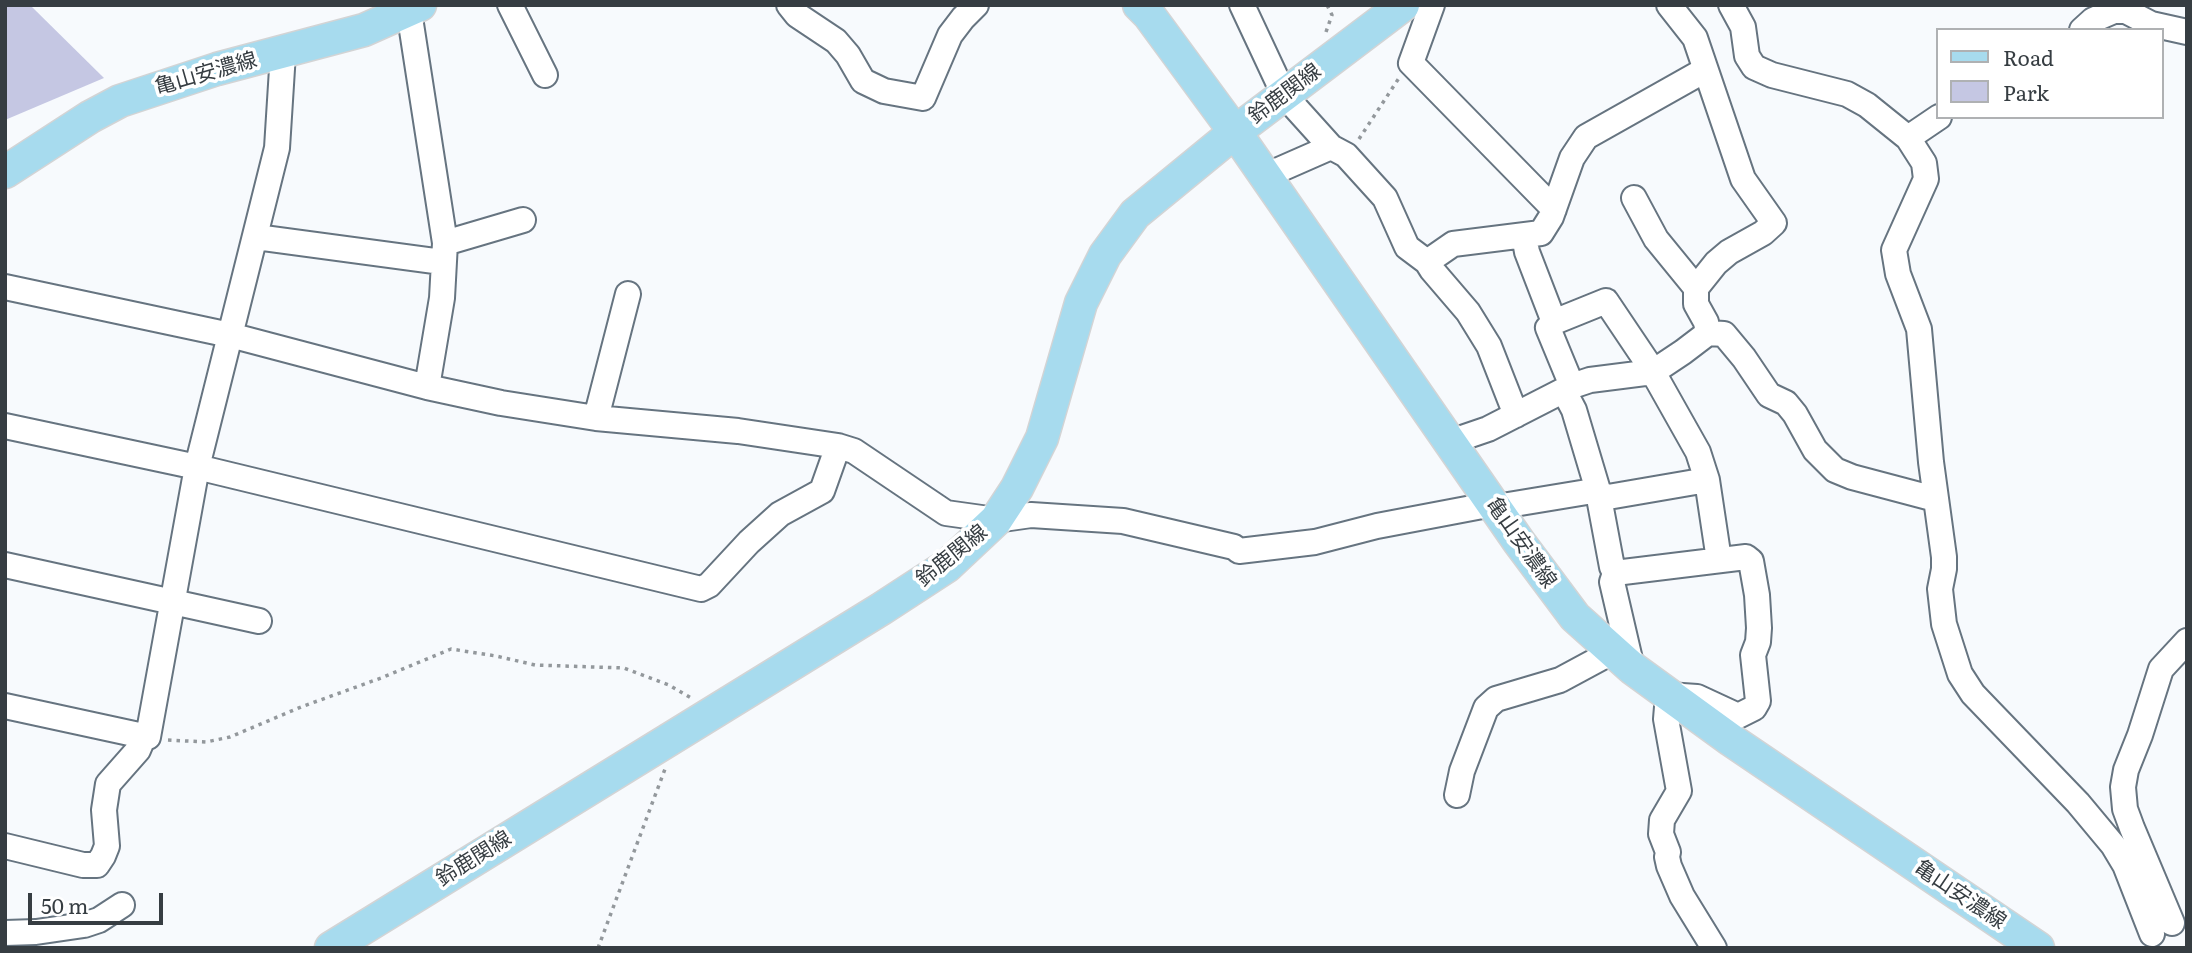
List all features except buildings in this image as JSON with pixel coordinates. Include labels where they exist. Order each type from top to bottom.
[{"type":"main road","name":"亀山安濃線","points":[[1139,5],[1235,132],[1556,593],[1576,617],[1622,660],[1668,695],[2034,947]]},
{"type":"main road","name":"鈴鹿関線","points":[[331,948],[947,566],[996,520],[1017,488],[1042,438],[1081,303],[1105,255],[1135,214],[1235,132],[1403,5]]},
{"type":"main road","name":"亀山安濃線","points":[[5,172],[90,117],[120,101],[217,69],[364,30],[415,8]]},
{"type":"street","points":[[510,5],[545,75]]},
{"type":"street","points":[[789,5],[797,15],[836,41],[848,55],[863,81],[884,91],[923,98],[950,35],[976,5]]},
{"type":"street","points":[[1242,5],[1279,84]]},
{"type":"street","points":[[1432,5],[1411,63],[1554,209]]},
{"type":"street","points":[[1669,5],[1695,38],[1743,179],[1774,223],[1763,233],[1729,252],[1716,263],[1696,288],[1696,304],[1706,322],[1708,333]]},
{"type":"street","points":[[1731,5],[1743,27],[1747,56],[1754,67],[1772,75],[1847,94],[1867,105],[1908,138],[1924,163],[1926,179],[1894,250],[1898,274],[1919,329],[1923,390],[1944,569],[1940,602],[1944,624],[1960,674],[1973,694],[2078,803],[2113,845],[2162,931]]},
{"type":"street","points":[[415,8],[444,252],[442,298],[427,387]]},
{"type":"street","points":[[2084,28],[2092,20],[2114,11],[2126,11],[2151,24],[2187,32]]},
{"type":"street","points":[[5,846],[83,865],[97,865],[107,846],[104,810],[107,784],[138,750],[146,737],[197,467],[277,148],[282,53]]},
{"type":"street","points":[[1427,262],[1453,244],[1541,233],[1554,209],[1572,158],[1586,137],[1705,70]]},
{"type":"street","points":[[1294,106],[1385,198],[1407,247],[1427,262],[1468,312],[1489,346],[1516,415]]},
{"type":"street","points":[[1908,138],[1937,118]]},
{"type":"street","points":[[1265,176],[1339,150]]},
{"type":"street","points":[[1634,198],[1656,239],[1696,288]]},
{"type":"street","points":[[256,237],[444,252],[523,220]]},
{"type":"street","points":[[1524,235],[1527,251],[1553,323]]},
{"type":"street","points":[[5,287],[230,335],[427,387],[501,403],[596,418],[738,431],[838,446],[854,451],[946,513],[996,520],[1031,515],[1123,521],[1234,547],[1239,551],[1315,542],[1377,526],[1495,505],[1593,491],[1608,497],[1707,480]]},
{"type":"street","points":[[596,418],[628,294]]},
{"type":"street","points":[[1457,794],[1462,771],[1486,708],[1496,699],[1622,660],[1612,582],[1615,573],[1598,493],[1548,328],[1553,323],[1606,301],[1653,372],[1698,452],[1707,480],[1719,560]]},
{"type":"street","points":[[1450,442],[1489,429],[1568,388],[1598,379],[1653,372],[1708,333],[1724,334],[1769,395],[1786,403],[1795,414],[1815,450],[1835,470],[1935,499]]},
{"type":"street","points":[[5,426],[197,467],[701,589],[709,585],[749,542],[780,514],[822,491],[838,446]]},
{"type":"street","points":[[1615,573],[1746,556],[1751,561],[1757,595],[1758,642],[1753,655],[1758,701],[1754,708],[1738,716],[1697,697],[1668,695],[1666,719],[1678,790],[1662,820],[1661,834],[1682,896],[1714,948]]},
{"type":"street","points":[[5,565],[259,621]]},
{"type":"street","points":[[2162,931],[2125,809],[2123,788],[2126,770],[2161,668],[2187,641]]},
{"type":"street","points":[[5,706],[146,737]]},
{"type":"street","points":[[5,933],[36,932],[84,925],[99,920],[122,905]]},
{"type":"path","points":[[1339,150],[1368,129],[1404,69],[1411,63]]},
{"type":"path","points":[[146,737],[206,742],[230,737],[301,706],[381,678],[450,649],[535,665],[624,668],[669,685],[693,699],[710,714]]},
{"type":"path","points":[[598,948],[664,774],[667,760],[665,742]]},
{"type":"green space","points":[[5,5],[30,5],[104,78],[5,120]]}]
